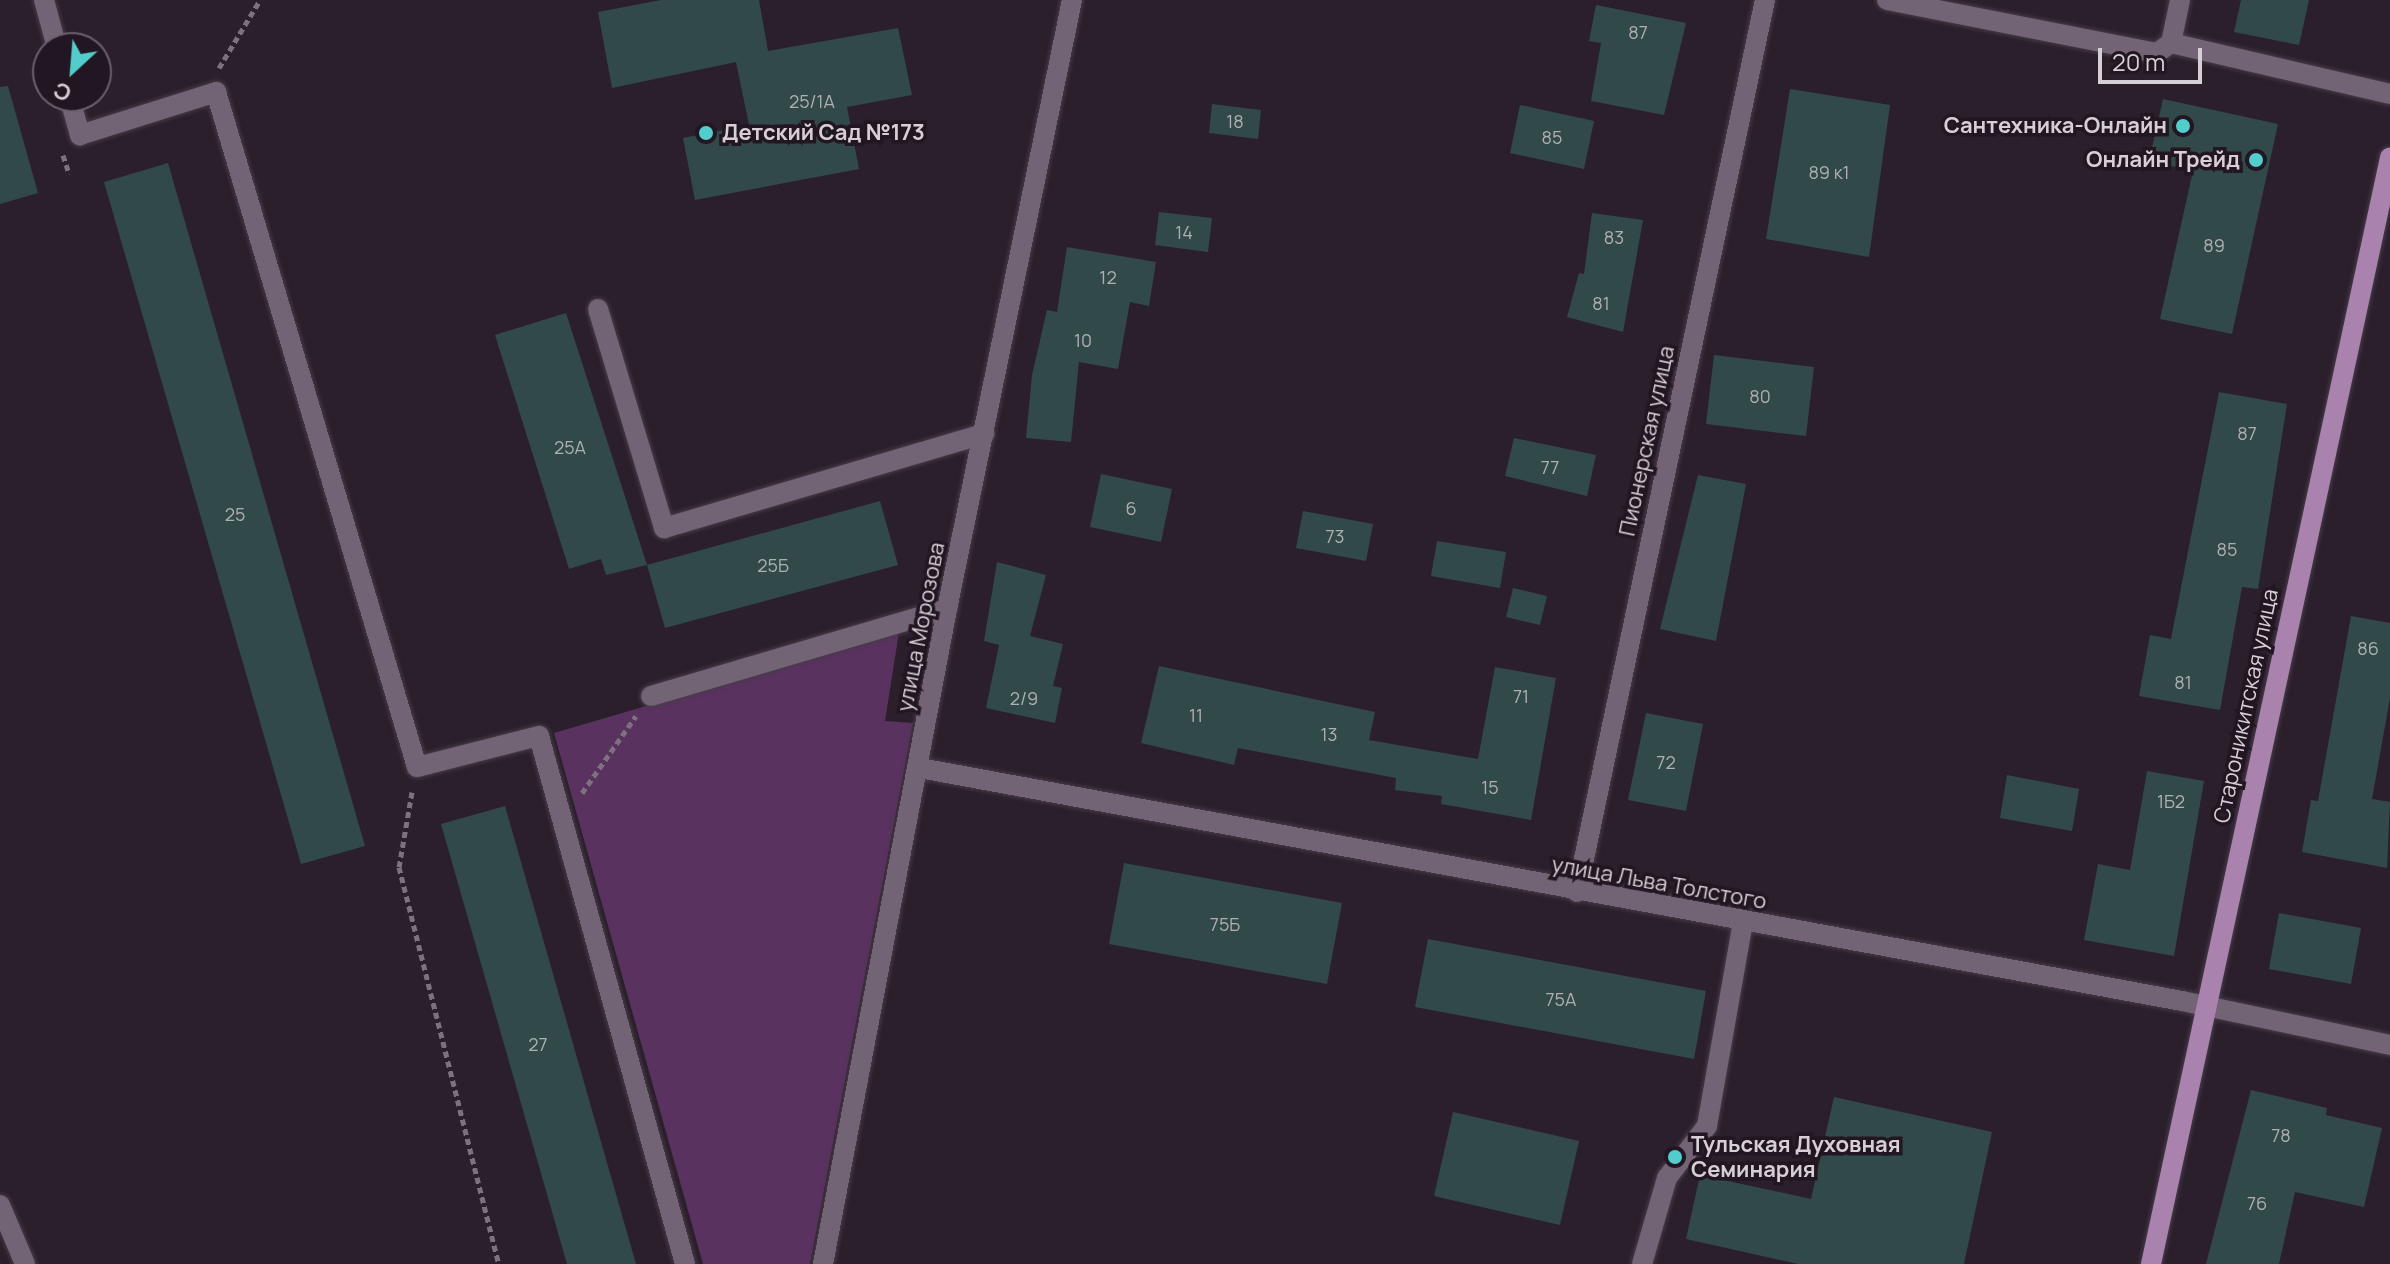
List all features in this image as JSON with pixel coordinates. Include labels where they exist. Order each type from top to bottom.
[{"type":"main road","name":"Староникитская улица","points":[[2151,1264],[2390,158]]},
{"type":"street","points":[[44,0],[53,32]]},
{"type":"street","name":"улица Морозова","points":[[823,1264],[920,768],[947,609],[1072,0]]},
{"type":"street","name":"Пионерская улица","points":[[1577,892],[1765,0]]},
{"type":"street","points":[[1887,0],[2157,53],[2171,43],[2180,0]]},
{"type":"street","points":[[2171,43],[2390,94]]},
{"type":"street","points":[[74,112],[80,135],[200,100],[216,92],[417,767],[539,736],[685,1264]]},
{"type":"street","points":[[598,309],[664,528],[984,434]]},
{"type":"street","points":[[651,696],[947,609]]},
{"type":"street","name":"улица Льва Толстого","points":[[920,768],[1577,892],[2206,1005],[2390,1045]]},
{"type":"street","points":[[1642,1264],[1667,1178],[1707,1126],[1743,922]]},
{"type":"street","points":[[0,1205],[25,1264]]},
{"type":"path","points":[[200,100],[260,0]]},
{"type":"path","points":[[563,820],[651,696]]},
{"type":"path","points":[[417,767],[399,867],[499,1264]]},
{"type":"shaded area","points":[[899,632],[885,721],[913,723],[810,1264],[703,1264],[554,733]]},
{"type":"building","points":[[661,0],[759,0],[768,51],[898,28],[912,95],[847,107],[859,169],[695,200],[683,138],[749,125],[736,62],[612,88],[598,12]]},
{"type":"building","points":[[2241,0],[2309,0],[2299,45],[2234,32]]},
{"type":"building","points":[[1596,5],[1686,23],[1664,115],[1591,101],[1601,43],[1589,41]]},
{"type":"building","points":[[8,86],[38,193],[0,204],[0,87]]},
{"type":"building","points":[[1790,89],[1890,105],[1869,257],[1766,239]]},
{"type":"building","points":[[2163,99],[2278,124],[2232,334],[2160,319],[2193,171],[2149,161]]},
{"type":"building","points":[[1212,104],[1261,110],[1258,139],[1209,133]]},
{"type":"building","points":[[1520,105],[1594,121],[1584,169],[1510,153]]},
{"type":"building","points":[[168,163],[365,846],[301,864],[104,182]]},
{"type":"building","points":[[1159,212],[1212,218],[1208,252],[1155,245]]},
{"type":"building","points":[[1592,213],[1643,220],[1623,332],[1567,317],[1579,273],[1584,274]]},
{"type":"building","points":[[1067,247],[1156,262],[1149,306],[1130,302],[1118,369],[1079,362],[1071,442],[1026,438],[1032,375],[1047,310],[1057,312]]},
{"type":"building","points":[[566,313],[647,565],[606,575],[601,559],[569,569],[495,335]]},
{"type":"building","points":[[1714,355],[1814,367],[1806,436],[1706,424]]},
{"type":"building","points":[[2219,392],[2287,404],[2258,589],[2242,587],[2220,710],[2139,696],[2150,635],[2171,639]]},
{"type":"building","points":[[1514,438],[1596,455],[1587,496],[1505,476]]},
{"type":"building","points":[[1101,474],[1172,489],[1161,542],[1090,527]]},
{"type":"building","points":[[1698,475],[1746,484],[1716,641],[1660,629]]},
{"type":"building","points":[[880,501],[898,565],[665,628],[647,565]]},
{"type":"building","points":[[1303,511],[1373,524],[1366,561],[1296,548]]},
{"type":"building","points":[[1437,541],[1506,552],[1500,588],[1431,576]]},
{"type":"building","points":[[997,562],[1046,575],[1030,636],[1063,644],[1053,686],[1062,688],[1055,723],[986,708],[999,645],[984,641]]},
{"type":"building","points":[[1513,588],[1547,596],[1540,625],[1506,617]]},
{"type":"building","points":[[2351,616],[2390,623],[2390,698],[2372,799],[2390,802],[2387,868],[2302,852],[2311,800],[2318,801]]},
{"type":"building","points":[[1159,666],[1375,712],[1369,740],[1478,759],[1495,667],[1556,678],[1531,820],[1441,804],[1442,796],[1395,790],[1396,778],[1238,748],[1234,765],[1141,743]]},
{"type":"building","points":[[1646,713],[1703,724],[1686,811],[1628,800]]},
{"type":"building","points":[[2147,771],[2204,781],[2174,956],[2084,940],[2098,864],[2130,870]]},
{"type":"building","points":[[2007,775],[2079,789],[2072,831],[2000,818]]},
{"type":"building","points":[[505,806],[636,1264],[567,1264],[441,824]]},
{"type":"building","points":[[1124,863],[1342,903],[1327,984],[1109,944]]},
{"type":"building","points":[[2279,913],[2361,928],[2351,984],[2269,969]]},
{"type":"building","points":[[1428,939],[1706,991],[1694,1059],[1415,1007]]},
{"type":"building","points":[[2251,1090],[2327,1108],[2326,1115],[2382,1128],[2364,1207],[2295,1192],[2279,1264],[2206,1264]]},
{"type":"building","points":[[1834,1097],[1992,1132],[1964,1264],[1798,1264],[1686,1239],[1700,1175],[1811,1199]]},
{"type":"building","points":[[1453,1112],[1579,1141],[1560,1225],[1434,1196]]},
{"type":"place","name":"Сантехника-Онлайн","points":[[2183,126]]},
{"type":"place","name":"Детский Сад №173","points":[[706,133]]},
{"type":"place","name":"Онлайн Трейд","points":[[2256,160]]},
{"type":"place","name":"Тульская Духовная Семинария","points":[[1675,1157]]}]
